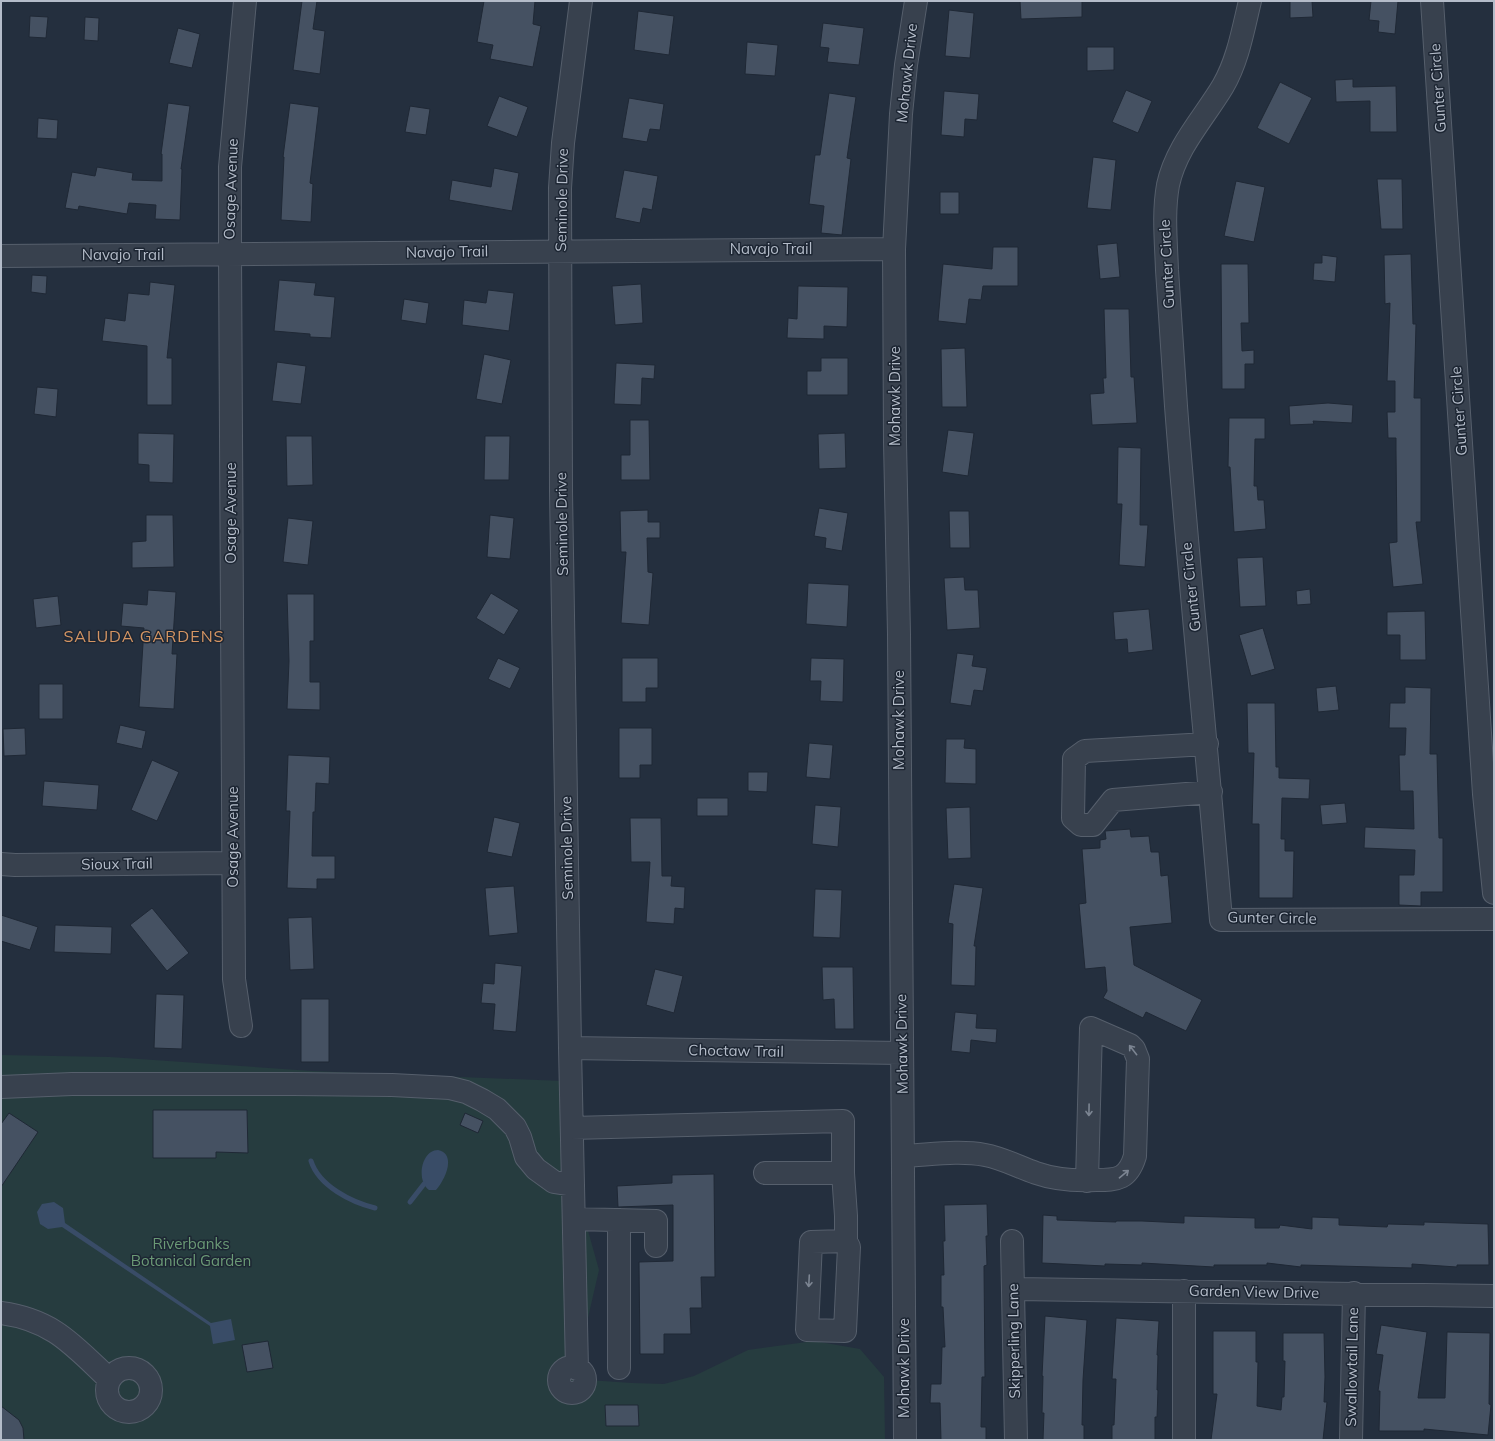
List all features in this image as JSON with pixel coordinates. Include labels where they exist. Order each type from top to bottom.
[{"type":"street","name":"Osage Avenue","points":[[241,1026],[234,980],[230,167],[245,1]]},
{"type":"street","name":"Seminole Drive","points":[[577,1369],[561,492],[560,188],[563,143],[581,1]]},
{"type":"street","name":"Mohawk Drive","points":[[905,1440],[899,634],[895,442],[894,248],[901,114],[906,65],[916,1]]},
{"type":"street","name":"Gunter Circle","points":[[1250,1],[1236,57],[1224,85],[1192,132],[1178,159],[1169,183],[1165,213],[1170,326],[1184,514],[1207,744],[1221,920],[1494,919]]},
{"type":"street","name":"Gunter Circle","points":[[1432,1],[1484,794],[1494,893]]},
{"type":"street","name":"Navajo Trail","points":[[1,256],[894,248]]},
{"type":"street","points":[[1207,744],[1085,751],[1074,759],[1073,818],[1082,825],[1093,825],[1113,800],[1211,792]]},
{"type":"street","name":"Sioux Trail","points":[[1,864],[233,863]]},
{"type":"street","points":[[902,1156],[974,1153],[998,1158],[1059,1179],[1087,1181],[1122,1178],[1130,1170],[1135,1156],[1138,1059],[1134,1049],[1130,1045],[1091,1028],[1087,1181]]},
{"type":"street","name":"Choctaw Trail","points":[[570,1048],[902,1053]]},
{"type":"street","points":[[1,1087],[72,1084],[293,1084],[392,1085],[450,1088],[466,1092],[482,1100],[506,1116],[515,1127],[520,1137],[526,1157],[536,1169],[554,1182],[573,1185]]},
{"type":"street","points":[[572,1128],[843,1121],[843,1173],[848,1244],[845,1331],[807,1330],[810,1242],[848,1244]]},
{"type":"street","points":[[765,1173],[843,1173]]},
{"type":"street","points":[[574,1220],[656,1220],[656,1246]]},
{"type":"street","points":[[619,1220],[619,1368]]},
{"type":"street","name":"Skipperling Lane","points":[[1012,1241],[1016,1440]]},
{"type":"street","name":"Garden View Drive","points":[[1013,1289],[1494,1296]]},
{"type":"street","points":[[1184,1291],[1184,1440]]},
{"type":"street","name":"Swallowtail Lane","points":[[1351,1440],[1354,1294]]},
{"type":"street","points":[[1,1313],[35,1320],[58,1332],[109,1378]]},
{"type":"green space","name":"Riverbanks Botanical Garden","points":[[1,1055],[110,1057],[312,1071],[563,1081],[564,1145],[599,1270],[587,1322],[588,1380],[664,1384],[694,1376],[748,1350],[814,1341],[860,1349],[884,1377],[885,1440],[1,1440]]},
{"type":"water","points":[[438,1150],[444,1152],[447,1157],[448,1168],[443,1180],[436,1190],[429,1190],[425,1186],[423,1180],[422,1167],[424,1160],[428,1155],[432,1151]]},
{"type":"water","points":[[54,1202],[63,1208],[65,1223],[211,1323],[231,1319],[235,1340],[213,1344],[210,1326],[62,1227],[48,1229],[40,1224],[37,1212],[42,1204]]},
{"type":"building","points":[[302,1],[317,1],[313,29],[325,31],[320,74],[293,70]]},
{"type":"building","points":[[484,1],[535,1],[533,24],[541,26],[533,67],[490,59],[493,45],[477,42]]},
{"type":"building","points":[[1020,1],[1082,1],[1082,17],[1021,19]]},
{"type":"building","points":[[1290,1],[1312,1],[1313,17],[1290,18]]},
{"type":"building","points":[[1371,1],[1398,1],[1395,34],[1378,32],[1379,21],[1369,20]]},
{"type":"building","points":[[949,10],[974,13],[970,58],[945,56]]},
{"type":"building","points":[[638,11],[674,16],[669,55],[634,50]]},
{"type":"building","points":[[30,16],[48,17],[46,38],[29,37]]},
{"type":"building","points":[[85,17],[99,18],[98,41],[84,40]]},
{"type":"building","points":[[823,23],[864,28],[859,65],[827,62],[829,48],[820,47]]},
{"type":"building","points":[[178,28],[200,34],[192,68],[169,63]]},
{"type":"building","points":[[747,42],[778,45],[775,76],[745,74]]},
{"type":"building","points":[[1087,47],[1114,47],[1114,70],[1087,71]]},
{"type":"building","points":[[1353,79],[1353,87],[1396,86],[1397,132],[1370,132],[1370,101],[1336,102],[1335,80]]},
{"type":"building","points":[[1280,82],[1312,98],[1289,144],[1257,128]]},
{"type":"building","points":[[1126,90],[1152,101],[1138,133],[1112,122]]},
{"type":"building","points":[[944,91],[979,94],[977,120],[965,119],[964,137],[941,135]]},
{"type":"building","points":[[829,93],[856,97],[847,158],[851,159],[842,235],[821,233],[824,206],[809,204],[815,155],[820,155]]},
{"type":"building","points":[[499,96],[528,107],[517,137],[487,126]]},
{"type":"building","points":[[629,98],[664,104],[660,130],[650,129],[647,142],[622,138]]},
{"type":"building","points":[[168,103],[190,106],[181,169],[180,220],[155,219],[156,205],[129,203],[127,214],[79,206],[78,210],[65,208],[72,172],[95,176],[97,167],[133,173],[132,180],[162,181],[161,154]]},
{"type":"building","points":[[290,103],[319,107],[310,183],[313,184],[311,222],[281,220],[283,157]]},
{"type":"building","points":[[410,106],[430,109],[426,135],[405,132]]},
{"type":"building","points":[[38,118],[58,120],[57,139],[37,138]]},
{"type":"building","points":[[1093,157],[1116,160],[1111,210],[1087,208]]},
{"type":"building","points":[[494,168],[519,173],[512,211],[449,200],[452,180],[491,187]]},
{"type":"building","points":[[624,170],[658,176],[652,210],[643,208],[640,223],[615,218]]},
{"type":"building","points":[[1377,179],[1402,179],[1403,229],[1381,229]]},
{"type":"building","points":[[1236,181],[1265,187],[1254,242],[1224,236]]},
{"type":"building","points":[[940,192],[959,192],[959,214],[940,214]]},
{"type":"building","points":[[1117,243],[1120,277],[1100,279],[1097,245]]},
{"type":"building","points":[[993,247],[1018,247],[1018,286],[983,286],[981,300],[969,299],[966,324],[938,321],[943,264],[992,269]]},
{"type":"building","points":[[1411,254],[1413,324],[1416,324],[1414,398],[1421,398],[1421,522],[1416,522],[1423,584],[1393,587],[1389,543],[1397,542],[1396,438],[1388,438],[1387,412],[1395,412],[1395,381],[1387,381],[1390,303],[1385,304],[1384,255]]},
{"type":"building","points":[[1322,255],[1337,257],[1335,282],[1313,280],[1314,263],[1322,263]]},
{"type":"building","points":[[1221,264],[1248,264],[1249,323],[1241,323],[1242,351],[1254,350],[1254,364],[1245,364],[1245,389],[1222,389]]},
{"type":"building","points":[[32,275],[47,276],[46,294],[31,292]]},
{"type":"building","points":[[279,280],[316,283],[314,295],[335,297],[331,338],[310,337],[310,334],[274,331]]},
{"type":"building","points":[[150,282],[175,285],[167,358],[172,358],[172,405],[147,405],[147,346],[102,341],[105,318],[125,321],[128,293],[149,295]]},
{"type":"building","points":[[641,284],[643,323],[615,325],[612,286]]},
{"type":"building","points":[[798,286],[848,287],[847,327],[824,326],[824,339],[787,338],[788,318],[797,319]]},
{"type":"building","points":[[488,290],[514,293],[509,331],[462,325],[464,300],[486,303]]},
{"type":"building","points":[[404,299],[429,303],[426,324],[401,320]]},
{"type":"building","points":[[1104,309],[1129,309],[1131,377],[1134,377],[1137,423],[1092,425],[1090,394],[1104,393],[1103,378],[1106,378]]},
{"type":"building","points":[[965,348],[967,407],[942,407],[941,349]]},
{"type":"building","points":[[484,354],[511,360],[502,404],[476,399]]},
{"type":"building","points":[[821,358],[848,358],[848,395],[807,395],[807,371],[821,371]]},
{"type":"building","points":[[277,362],[306,366],[301,404],[272,401]]},
{"type":"building","points":[[616,363],[655,365],[654,379],[642,378],[641,405],[614,404]]},
{"type":"building","points":[[37,387],[58,389],[56,417],[34,414]]},
{"type":"building","points":[[1328,403],[1353,405],[1352,423],[1313,421],[1314,424],[1290,425],[1289,406]]},
{"type":"building","points":[[1229,418],[1265,418],[1265,439],[1255,439],[1254,486],[1257,486],[1258,500],[1264,500],[1266,529],[1234,532],[1230,467],[1228,467]]},
{"type":"building","points":[[630,420],[649,420],[650,480],[621,480],[621,455],[630,455]]},
{"type":"building","points":[[948,430],[974,433],[968,476],[942,472]]},
{"type":"building","points":[[138,433],[174,434],[173,483],[149,482],[149,465],[138,464]]},
{"type":"building","points":[[845,433],[846,468],[819,469],[818,434]]},
{"type":"building","points":[[286,436],[312,436],[313,485],[287,486]]},
{"type":"building","points":[[485,436],[510,436],[509,480],[484,480]]},
{"type":"building","points":[[1118,447],[1141,448],[1140,525],[1148,525],[1145,567],[1119,565],[1122,504],[1117,504]]},
{"type":"building","points":[[819,508],[848,513],[842,551],[825,548],[826,538],[814,536]]},
{"type":"building","points":[[648,510],[648,522],[660,522],[660,538],[647,538],[648,572],[653,573],[649,625],[621,623],[626,552],[621,552],[620,511]]},
{"type":"building","points":[[949,511],[969,511],[970,548],[950,548]]},
{"type":"building","points":[[146,515],[173,515],[174,567],[132,568],[132,542],[146,541]]},
{"type":"building","points":[[490,515],[514,518],[510,559],[487,557]]},
{"type":"building","points":[[288,518],[313,521],[308,565],[283,562]]},
{"type":"building","points":[[1263,557],[1266,606],[1240,607],[1237,558]]},
{"type":"building","points":[[964,577],[965,590],[978,590],[980,628],[947,630],[944,578]]},
{"type":"building","points":[[808,583],[849,585],[847,627],[806,624]]},
{"type":"building","points":[[1310,589],[1311,604],[1297,605],[1296,591]]},
{"type":"building","points":[[148,590],[176,592],[172,654],[177,654],[174,709],[139,707],[144,628],[121,626],[123,603],[147,605]]},
{"type":"building","points":[[491,593],[519,610],[504,635],[476,618]]},
{"type":"building","points":[[287,594],[314,594],[314,641],[310,641],[310,682],[320,682],[320,710],[287,709],[289,661]]},
{"type":"building","points":[[58,596],[61,625],[36,628],[33,599]]},
{"type":"building","points":[[1149,609],[1153,650],[1128,653],[1127,639],[1115,640],[1113,612]]},
{"type":"building","points":[[1425,611],[1426,660],[1400,660],[1400,635],[1387,635],[1387,612]]},
{"type":"building","points":[[1263,628],[1275,669],[1251,676],[1239,635]]},
{"type":"building","points":[[957,653],[974,655],[972,666],[987,668],[983,691],[974,690],[971,706],[950,703]]},
{"type":"building","points":[[498,658],[520,668],[510,689],[488,679]]},
{"type":"building","points":[[622,658],[658,658],[658,688],[646,688],[646,702],[622,702]]},
{"type":"building","points":[[811,658],[844,659],[843,702],[820,701],[821,681],[810,681]]},
{"type":"building","points":[[39,684],[63,684],[63,719],[39,719]]},
{"type":"building","points":[[1336,686],[1339,710],[1318,712],[1316,688]]},
{"type":"building","points":[[1405,687],[1431,688],[1430,754],[1437,754],[1439,838],[1443,838],[1443,892],[1421,892],[1421,906],[1399,905],[1399,875],[1414,875],[1415,850],[1364,848],[1365,827],[1414,829],[1413,791],[1400,791],[1399,755],[1405,755],[1406,728],[1389,728],[1390,703],[1405,703]]},
{"type":"building","points":[[1247,703],[1275,703],[1276,767],[1279,767],[1279,778],[1310,779],[1309,799],[1282,798],[1281,839],[1285,839],[1285,851],[1294,851],[1293,898],[1259,898],[1259,824],[1252,824],[1254,753],[1248,753]]},
{"type":"building","points":[[120,725],[146,731],[142,749],[116,743]]},
{"type":"building","points":[[25,728],[26,755],[4,756],[3,729]]},
{"type":"building","points":[[619,728],[652,728],[652,765],[640,765],[640,778],[619,778]]},
{"type":"building","points":[[946,739],[965,739],[964,748],[976,749],[976,784],[945,783]]},
{"type":"building","points":[[809,743],[833,745],[830,779],[806,777]]},
{"type":"building","points":[[288,755],[330,757],[329,784],[316,783],[315,812],[313,812],[312,856],[335,856],[335,879],[317,879],[317,889],[287,888],[290,811],[286,811]]},
{"type":"building","points":[[152,760],[179,772],[157,821],[131,810]]},
{"type":"building","points":[[748,772],[768,772],[767,792],[748,791]]},
{"type":"building","points":[[44,781],[99,785],[97,810],[42,806]]},
{"type":"building","points":[[697,798],[728,798],[728,816],[697,816]]},
{"type":"building","points":[[1345,803],[1347,823],[1322,825],[1320,805]]},
{"type":"building","points":[[815,805],[841,807],[838,847],[812,844]]},
{"type":"building","points":[[970,807],[971,858],[948,859],[946,808]]},
{"type":"building","points":[[494,817],[520,823],[512,857],[487,852]]},
{"type":"building","points":[[630,818],[661,818],[662,876],[672,876],[671,886],[685,887],[684,909],[675,908],[674,924],[646,922],[650,862],[631,862]]},
{"type":"building","points":[[1130,829],[1131,837],[1149,836],[1151,852],[1159,852],[1161,876],[1168,875],[1172,923],[1130,927],[1134,965],[1202,1000],[1186,1031],[1146,1012],[1143,1018],[1103,998],[1107,991],[1105,967],[1085,969],[1079,904],[1086,903],[1082,849],[1100,848],[1100,840],[1106,839],[1105,831]]},
{"type":"building","points":[[954,884],[983,888],[974,946],[976,946],[975,986],[951,985],[953,924],[948,923]]},
{"type":"building","points":[[514,886],[518,933],[489,936],[485,888]]},
{"type":"building","points":[[815,889],[842,890],[840,938],[813,937]]},
{"type":"building","points":[[152,908],[189,953],[167,971],[130,925]]},
{"type":"building","points":[[1,915],[38,927],[30,950],[1,941]]},
{"type":"building","points":[[312,917],[314,969],[290,970],[288,918]]},
{"type":"building","points":[[55,925],[112,927],[111,954],[54,952]]},
{"type":"building","points":[[495,963],[522,966],[516,1032],[493,1030],[495,1004],[481,1003],[483,983],[494,984]]},
{"type":"building","points":[[822,967],[853,967],[854,1029],[835,1029],[834,999],[823,1000]]},
{"type":"building","points":[[655,969],[683,976],[674,1013],[646,1005]]},
{"type":"building","points":[[156,994],[184,995],[182,1049],[154,1048]]},
{"type":"building","points":[[301,999],[329,999],[329,1062],[301,1062]]},
{"type":"building","points":[[955,1012],[977,1014],[976,1028],[997,1029],[996,1043],[971,1040],[970,1053],[951,1051]]},
{"type":"building","points":[[153,1110],[247,1110],[248,1153],[216,1152],[216,1158],[153,1158]]},
{"type":"building","points":[[9,1113],[38,1132],[1,1187],[1,1124]]},
{"type":"building","points":[[465,1113],[483,1121],[478,1133],[460,1125]]},
{"type":"building","points":[[714,1174],[715,1277],[701,1277],[702,1308],[690,1308],[691,1334],[664,1334],[664,1354],[640,1354],[639,1262],[673,1261],[673,1205],[618,1207],[617,1186],[672,1183],[672,1175]]},
{"type":"building","points":[[987,1204],[987,1265],[984,1266],[985,1377],[982,1377],[981,1427],[986,1427],[986,1440],[941,1440],[940,1403],[930,1403],[931,1384],[941,1384],[942,1347],[945,1347],[943,1307],[941,1307],[941,1275],[944,1275],[943,1241],[945,1241],[944,1205]]},
{"type":"building","points":[[1043,1215],[1057,1216],[1057,1220],[1184,1223],[1184,1216],[1255,1218],[1255,1228],[1279,1228],[1280,1225],[1312,1229],[1312,1217],[1339,1218],[1339,1225],[1387,1227],[1388,1224],[1424,1225],[1424,1222],[1488,1224],[1489,1265],[1457,1265],[1457,1267],[1412,1264],[1412,1268],[1301,1265],[1301,1267],[1267,1263],[1267,1265],[1214,1265],[1214,1267],[1142,1263],[1142,1265],[1105,1264],[1105,1266],[1042,1263]]},
{"type":"building","points":[[1045,1316],[1087,1320],[1083,1380],[1082,1425],[1084,1425],[1084,1440],[1043,1440],[1044,1413],[1042,1413],[1042,1376]]},
{"type":"building","points":[[1116,1318],[1159,1321],[1157,1355],[1158,1390],[1157,1417],[1155,1417],[1155,1440],[1112,1440],[1116,1379],[1112,1379]]},
{"type":"building","points":[[1381,1325],[1427,1332],[1418,1398],[1445,1398],[1447,1332],[1490,1333],[1489,1404],[1491,1405],[1488,1435],[1424,1429],[1424,1431],[1379,1431],[1380,1391],[1378,1391],[1383,1355],[1376,1354]]},
{"type":"building","points":[[1213,1331],[1256,1331],[1256,1362],[1258,1362],[1257,1406],[1281,1410],[1282,1397],[1284,1397],[1285,1361],[1283,1361],[1283,1333],[1324,1333],[1324,1402],[1327,1402],[1323,1440],[1211,1440],[1217,1394],[1213,1394]]},
{"type":"building","points":[[268,1341],[273,1368],[247,1372],[242,1345]]},
{"type":"building","points":[[605,1405],[638,1405],[639,1426],[606,1426]]},
{"type":"building","points":[[1,1406],[19,1420],[23,1428],[24,1440],[1,1440]]},
{"type":"waterway","points":[[311,1161],[321,1178],[337,1192],[356,1202],[375,1208]]},
{"type":"waterway","points":[[410,1202],[424,1184]]},
{"type":"district","name":"SALUDA GARDENS","points":[[144,636]]}]
